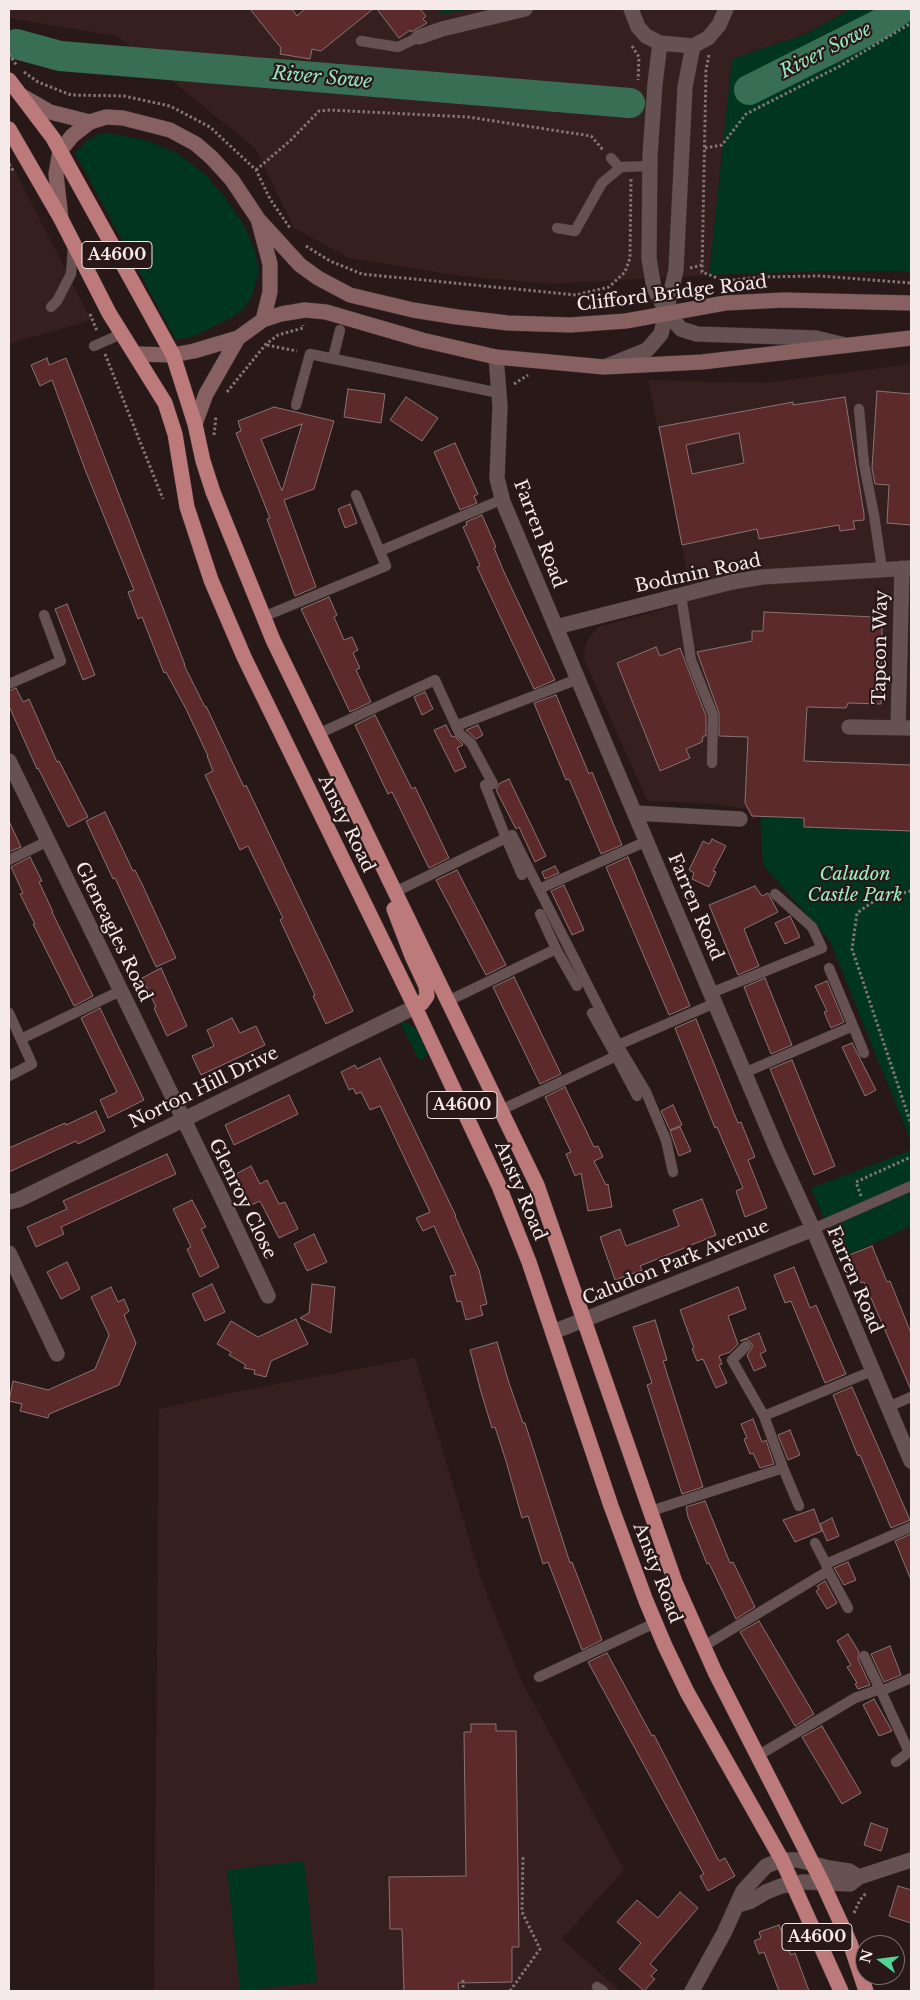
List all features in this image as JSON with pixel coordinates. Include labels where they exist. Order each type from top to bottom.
[{"type":"highway","name":"A4600","points":[[9,80],[60,151],[173,355],[196,429]]},
{"type":"highway","name":"A4600","points":[[9,129],[61,218],[121,334],[135,354]]},
{"type":"highway","name":"Ansty Road","points":[[135,354],[165,403],[175,434],[187,507],[211,580],[229,623],[248,666],[415,1007],[499,1186],[529,1262],[612,1506],[655,1623],[687,1692],[782,1860],[841,1991]]},
{"type":"highway","name":"Ansty Road","points":[[196,429],[203,461],[213,492],[263,617],[537,1184],[675,1582],[715,1672],[823,1884],[850,1943],[866,1991]]},
{"type":"highway","points":[[377,855],[390,900],[426,986],[427,996],[422,1003],[415,1007]]},
{"type":"main road","points":[[22,96],[50,112],[90,122]]},
{"type":"main road","points":[[61,218],[56,174],[60,151],[72,136],[90,122],[106,117],[123,118],[170,130],[196,144],[232,180],[258,219],[270,264],[270,292],[264,320]]},
{"type":"main road","name":"Clifford Bridge Road","points":[[258,219],[300,265],[318,278],[350,295],[413,310],[457,317],[508,323],[570,325],[626,321],[725,303],[764,301],[911,303]]},
{"type":"main road","points":[[135,354],[173,355],[238,338],[264,320],[298,310],[326,312],[422,340],[496,357],[604,367],[702,362],[911,338]]},
{"type":"main road","points":[[196,429],[206,394],[238,338]]},
{"type":"street","points":[[419,37],[442,29],[525,9]]},
{"type":"street","points":[[631,9],[638,27],[646,36],[660,43],[693,46],[708,38],[719,25],[726,9]]},
{"type":"street","points":[[660,43],[655,84],[650,166],[649,258],[654,288],[667,313],[681,329],[697,334],[816,338],[846,345]]},
{"type":"street","points":[[604,367],[647,350],[662,334],[676,270],[685,87],[693,46]]},
{"type":"street","name":"Farren Road","points":[[496,357],[499,393],[497,478],[502,498],[744,1073],[813,1229],[911,1461]]},
{"type":"street","name":"Bodmin Road","points":[[556,627],[732,582],[762,577],[906,568]]},
{"type":"street","name":"Tapcon Way","points":[[849,727],[904,728],[906,568]]},
{"type":"street","name":"Gleneagles Road","points":[[9,761],[183,1119]]},
{"type":"street","points":[[636,813],[740,819]]},
{"type":"street","name":"Norton Hill Drive","points":[[9,1202],[18,1200],[415,1007]]},
{"type":"street","name":"Glenroy Close","points":[[183,1119],[268,1296]]},
{"type":"street","name":"Caludon Park Avenue","points":[[553,1332],[813,1229]]},
{"type":"street","points":[[9,1253],[57,1354]]},
{"type":"street","points":[[697,1988],[743,1891],[761,1870],[772,1863],[782,1860],[798,1860],[865,1875]]},
{"type":"street","points":[[738,1905],[751,1901],[766,1892],[793,1883],[850,1884],[865,1875],[911,1860]]},
{"type":"lane","points":[[361,41],[398,47],[419,37]]},
{"type":"lane","points":[[9,142],[22,154]]},
{"type":"lane","points":[[611,158],[620,168]]},
{"type":"lane","points":[[557,228],[575,231],[602,183],[620,168],[631,165],[650,166]]},
{"type":"lane","points":[[51,307],[58,301],[71,274],[73,242]]},
{"type":"lane","points":[[332,358],[340,330]]},
{"type":"lane","points":[[98,344],[121,334]]},
{"type":"lane","points":[[296,405],[310,354],[499,393]]},
{"type":"lane","points":[[859,409],[864,464],[882,569]]},
{"type":"lane","points":[[263,617],[386,566],[356,496]]},
{"type":"lane","points":[[380,551],[502,498]]},
{"type":"lane","points":[[681,595],[691,660],[713,715],[712,763]]},
{"type":"lane","points":[[9,684],[60,661],[44,615]]},
{"type":"lane","points":[[456,726],[578,678]]},
{"type":"lane","points":[[318,734],[435,680],[460,734],[471,743],[490,785],[522,874]]},
{"type":"lane","points":[[509,837],[539,889],[618,1045],[646,1092],[666,1140],[673,1172]]},
{"type":"lane","points":[[395,892],[509,837]]},
{"type":"lane","points":[[9,860],[48,841]]},
{"type":"lane","points":[[539,889],[647,841]]},
{"type":"lane","points":[[618,1045],[713,998],[822,948],[812,927],[774,894]]},
{"type":"lane","points":[[540,914],[577,986]]},
{"type":"lane","points":[[448,1001],[556,948]]},
{"type":"lane","points":[[829,968],[864,1053]]},
{"type":"lane","points":[[21,1039],[120,991]]},
{"type":"lane","points":[[9,1013],[32,1064],[9,1076]]},
{"type":"lane","points":[[592,1013],[638,1096]]},
{"type":"lane","points":[[744,1073],[852,1026]]},
{"type":"lane","points":[[501,1110],[616,1056]]},
{"type":"lane","points":[[813,1229],[911,1186]]},
{"type":"lane","points":[[746,1346],[732,1360],[764,1416],[799,1506]]},
{"type":"lane","points":[[764,1416],[872,1371]]},
{"type":"lane","points":[[888,1407],[911,1397]]},
{"type":"lane","points":[[651,1512],[783,1468]]},
{"type":"lane","points":[[704,1646],[827,1568],[911,1527]]},
{"type":"lane","points":[[815,1543],[848,1608]]},
{"type":"lane","points":[[539,1677],[655,1623]]},
{"type":"lane","points":[[864,1656],[909,1752],[896,1762]]},
{"type":"lane","points":[[758,1755],[855,1698],[911,1678]]},
{"type":"path","points":[[705,148],[722,145],[746,114],[840,66],[911,23]]},
{"type":"path","points":[[630,42],[639,57],[638,82]]},
{"type":"path","points":[[710,50],[706,70],[702,272],[725,280],[759,277],[820,276],[911,283]]},
{"type":"path","points":[[296,235],[270,199],[256,170],[291,140],[319,111],[468,117],[591,136],[611,158]]},
{"type":"path","points":[[301,241],[307,247],[330,261],[362,274],[576,295],[609,287],[625,272],[630,258],[631,165]]},
{"type":"path","points":[[224,396],[266,344],[278,335],[302,328],[304,321]]},
{"type":"path","points":[[98,344],[163,500]]},
{"type":"path","points":[[266,344],[310,354]]},
{"type":"path","points":[[214,439],[218,411]]},
{"type":"path","points":[[911,892],[877,899],[857,913],[852,949],[911,1124]]},
{"type":"path","points":[[865,1206],[856,1182],[911,1157]]},
{"type":"path","points":[[510,1991],[540,1949],[522,1912],[523,1856]]},
{"type":"path","points":[[855,1920],[854,1912],[860,1900],[868,1891],[875,1888],[865,1875]]},
{"type":"path","points":[[463,1980],[464,1991]]},
{"type":"shaded area","points":[[9,9],[851,9],[806,34],[732,59],[709,275],[554,284],[461,276],[349,258],[294,228],[255,148],[117,36],[9,18]]},
{"type":"shaded area","points":[[9,159],[91,320],[9,344]]},
{"type":"shaded area","points":[[911,364],[911,831],[804,827],[760,816],[752,819],[747,809],[711,804],[650,801],[646,798],[584,659],[585,646],[590,636],[598,627],[693,601],[648,380],[765,383]]},
{"type":"shaded area","points":[[415,1358],[481,1579],[522,1682],[624,1870],[562,1939],[620,1991],[154,1991],[159,1409],[230,1393]]},
{"type":"green space","points":[[445,9],[475,9],[436,15]]},
{"type":"green space","points":[[851,9],[911,9],[911,271],[821,271],[709,275],[732,59],[806,34]]},
{"type":"green space","points":[[110,133],[148,141],[177,153],[205,174],[224,196],[244,225],[254,248],[259,270],[252,296],[244,309],[194,336],[176,340],[75,153],[89,139],[100,134]]},
{"type":"green space","name":"Caludon Castle Park","points":[[760,816],[802,818],[804,827],[911,831],[911,1142],[830,941],[763,865]]},
{"type":"green space","points":[[399,1021],[407,1023],[416,1029],[428,1055],[419,1060]]},
{"type":"green space","points":[[911,1150],[911,1226],[841,1258],[811,1188]]},
{"type":"green space","points":[[304,1861],[317,1982],[240,1991],[227,1870]]},
{"type":"building","points":[[250,9],[292,9],[297,16],[305,9],[373,9],[321,51],[312,49],[310,59],[280,54],[281,48]]},
{"type":"building","points":[[377,9],[420,9],[426,16],[423,19],[427,23],[411,32],[410,30],[399,38]]},
{"type":"building","points":[[47,358],[49,365],[66,358],[184,665],[206,706],[244,787],[246,785],[353,1011],[326,1024],[313,996],[315,995],[280,920],[283,918],[248,846],[240,850],[205,775],[213,771],[208,756],[186,709],[166,672],[164,673],[142,617],[138,619],[128,592],[134,590],[86,472],[52,380],[40,386],[31,365]]},
{"type":"building","points":[[348,389],[385,394],[381,423],[344,417]]},
{"type":"building","points":[[877,391],[911,394],[911,525],[887,523],[889,485],[875,484],[872,468]]},
{"type":"building","points":[[406,397],[438,418],[422,441],[390,420]]},
{"type":"building","points":[[845,397],[864,520],[853,521],[855,529],[840,531],[839,525],[759,539],[757,529],[682,545],[659,427],[793,402],[793,405]],"holes":[[[739,433],[744,463],[692,474],[686,445]]]},
{"type":"building","points":[[274,407],[334,421],[314,489],[284,500],[316,587],[295,596],[267,519],[270,518],[236,433],[241,431],[238,421]],"holes":[[[302,424],[282,491],[261,439]]]},
{"type":"building","points":[[455,443],[478,494],[474,496],[477,503],[460,510],[434,452]]},
{"type":"building","points":[[350,504],[357,523],[345,528],[338,509]]},
{"type":"building","points":[[482,515],[496,547],[494,548],[504,572],[555,680],[534,689],[477,567],[480,566],[463,527],[467,525],[466,522]]},
{"type":"building","points":[[329,597],[337,615],[334,617],[344,640],[352,637],[358,650],[353,653],[360,668],[356,670],[371,702],[350,712],[301,609]]},
{"type":"building","points":[[67,604],[95,675],[83,680],[55,609]]},
{"type":"building","points":[[764,612],[875,617],[875,626],[882,626],[881,704],[848,703],[846,708],[807,707],[804,761],[911,765],[911,831],[804,827],[804,818],[752,816],[745,803],[748,737],[719,736],[719,713],[697,652],[752,641],[752,631],[763,631]]},
{"type":"building","points":[[656,647],[660,656],[680,648],[706,716],[706,736],[703,736],[702,742],[686,749],[690,758],[660,771],[617,663]]},
{"type":"building","points":[[16,688],[23,702],[29,699],[57,762],[59,761],[88,817],[68,827],[37,769],[9,706],[9,691]]},
{"type":"building","points":[[425,692],[433,709],[422,715],[414,697]]},
{"type":"building","points":[[556,695],[589,774],[592,772],[622,845],[601,854],[569,779],[566,780],[534,703]]},
{"type":"building","points":[[375,715],[412,789],[415,787],[449,858],[429,868],[392,792],[388,794],[355,725]]},
{"type":"building","points":[[446,725],[452,737],[454,736],[463,745],[457,748],[466,767],[455,772],[434,730]]},
{"type":"building","points":[[478,725],[483,735],[476,739],[466,730]]},
{"type":"building","points":[[509,779],[546,856],[535,862],[519,827],[516,829],[496,790],[500,783]]},
{"type":"building","points":[[105,812],[133,871],[135,870],[142,884],[176,958],[156,967],[115,878],[113,879],[86,821]]},
{"type":"building","points":[[9,821],[21,847],[9,852]]},
{"type":"building","points":[[712,839],[726,846],[713,871],[716,872],[709,887],[692,879],[694,873],[689,870],[703,841],[709,844]]},
{"type":"building","points":[[30,857],[42,881],[39,882],[52,912],[93,996],[74,1006],[33,924],[35,924],[20,894],[23,893],[11,867]]},
{"type":"building","points":[[628,857],[690,1006],[669,1015],[606,867]]},
{"type":"building","points":[[555,866],[559,873],[545,879],[542,872]]},
{"type":"building","points":[[457,870],[506,965],[486,975],[436,880]]},
{"type":"building","points":[[564,885],[584,930],[572,935],[551,891]]},
{"type":"building","points":[[755,886],[762,896],[768,893],[778,912],[744,929],[759,966],[738,975],[709,905]]},
{"type":"building","points":[[790,916],[800,937],[785,944],[775,923]]},
{"type":"building","points":[[161,968],[187,1026],[167,1036],[142,978]]},
{"type":"building","points":[[514,977],[561,1074],[540,1084],[493,987]]},
{"type":"building","points":[[765,978],[792,1045],[771,1054],[744,987]]},
{"type":"building","points":[[827,981],[844,1022],[831,1028],[824,1012],[827,1011],[815,986]]},
{"type":"building","points":[[100,1008],[144,1100],[108,1118],[100,1100],[117,1092],[81,1018]]},
{"type":"building","points":[[232,1018],[240,1033],[256,1026],[265,1045],[201,1075],[192,1056],[214,1046],[207,1030]]},
{"type":"building","points":[[696,1019],[738,1123],[741,1122],[755,1157],[748,1160],[767,1208],[745,1217],[736,1191],[743,1188],[717,1127],[715,1128],[675,1028]]},
{"type":"building","points":[[852,1043],[876,1090],[865,1096],[842,1047]]},
{"type":"building","points":[[380,1058],[456,1216],[479,1270],[487,1304],[480,1306],[483,1315],[466,1320],[461,1301],[457,1302],[450,1276],[456,1275],[434,1226],[423,1231],[416,1218],[430,1212],[380,1106],[370,1110],[361,1092],[356,1094],[353,1088],[349,1090],[341,1072],[355,1065],[357,1069]]},
{"type":"building","points":[[792,1060],[835,1166],[814,1175],[770,1069]]},
{"type":"building","points":[[565,1087],[594,1147],[598,1146],[603,1157],[594,1161],[606,1185],[608,1184],[612,1207],[588,1211],[581,1173],[575,1176],[566,1154],[571,1152],[545,1097]]},
{"type":"building","points":[[289,1095],[298,1114],[234,1145],[225,1125]]},
{"type":"building","points":[[673,1105],[682,1125],[670,1130],[661,1111]]},
{"type":"building","points":[[96,1111],[105,1131],[78,1144],[76,1141],[9,1172],[9,1148]]},
{"type":"building","points":[[680,1127],[691,1151],[679,1156],[670,1131]]},
{"type":"building","points":[[167,1154],[176,1174],[61,1227],[64,1234],[36,1247],[27,1227],[67,1209],[63,1201]]},
{"type":"building","points":[[251,1166],[260,1184],[267,1180],[279,1204],[285,1202],[298,1229],[279,1238],[260,1201],[249,1206],[234,1175]]},
{"type":"building","points":[[702,1199],[716,1235],[640,1266],[642,1270],[615,1280],[600,1237],[620,1229],[626,1246],[679,1226],[673,1210]]},
{"type":"building","points":[[192,1200],[206,1227],[201,1229],[219,1267],[200,1277],[187,1249],[191,1247],[173,1209]]},
{"type":"building","points":[[314,1234],[327,1262],[307,1271],[294,1244]]},
{"type":"building","points":[[872,1246],[887,1282],[890,1281],[911,1333],[911,1390],[864,1282],[861,1283],[849,1255]]},
{"type":"building","points":[[67,1262],[80,1289],[61,1299],[47,1272]]},
{"type":"building","points":[[794,1267],[810,1308],[816,1305],[846,1374],[825,1383],[791,1301],[785,1303],[774,1275]]},
{"type":"building","points":[[212,1284],[225,1312],[205,1321],[192,1294]]},
{"type":"building","points":[[312,1284],[335,1287],[331,1333],[300,1318],[309,1313]]},
{"type":"building","points":[[111,1287],[118,1302],[124,1299],[129,1311],[124,1315],[136,1343],[119,1385],[49,1414],[48,1418],[20,1411],[22,1404],[9,1401],[13,1381],[48,1390],[95,1369],[109,1335],[91,1297]]},
{"type":"building","points":[[738,1287],[746,1309],[728,1316],[738,1344],[730,1352],[719,1356],[722,1364],[719,1365],[727,1383],[716,1388],[703,1359],[697,1361],[680,1310]]},
{"type":"building","points":[[296,1319],[308,1344],[271,1361],[266,1377],[254,1374],[255,1370],[244,1368],[246,1365],[229,1355],[231,1352],[217,1344],[231,1321],[258,1337]]},
{"type":"building","points":[[655,1320],[667,1360],[663,1361],[703,1487],[682,1494],[647,1385],[652,1383],[633,1327]]},
{"type":"building","points":[[759,1333],[766,1351],[760,1354],[766,1366],[754,1371],[747,1355],[752,1348],[752,1344],[747,1339],[740,1341]]},
{"type":"building","points":[[497,1342],[570,1563],[572,1562],[602,1640],[582,1650],[548,1562],[543,1564],[528,1516],[522,1518],[495,1427],[492,1428],[481,1392],[470,1350]]},
{"type":"building","points":[[852,1387],[910,1520],[891,1528],[833,1395]]},
{"type":"building","points":[[753,1419],[762,1442],[766,1440],[774,1464],[760,1468],[753,1453],[750,1454],[744,1439],[747,1438],[741,1424]]},
{"type":"building","points":[[790,1430],[800,1455],[788,1460],[778,1435]]},
{"type":"building","points":[[705,1501],[730,1563],[733,1562],[755,1607],[736,1619],[709,1563],[707,1564],[688,1517],[686,1507]]},
{"type":"building","points":[[814,1509],[822,1531],[795,1542],[783,1520]]},
{"type":"building","points":[[832,1518],[839,1536],[827,1541],[820,1524]]},
{"type":"building","points":[[911,1534],[911,1580],[895,1541]]},
{"type":"building","points":[[848,1562],[856,1580],[844,1585],[834,1568]]},
{"type":"building","points":[[825,1581],[837,1603],[827,1609],[816,1591],[819,1589],[817,1586]]},
{"type":"building","points":[[759,1621],[814,1714],[795,1726],[740,1632]]},
{"type":"building","points":[[848,1634],[859,1652],[858,1659],[870,1685],[858,1689],[855,1684],[857,1683],[847,1667],[851,1665],[837,1641]]},
{"type":"building","points":[[890,1646],[901,1675],[884,1682],[871,1654]]},
{"type":"building","points":[[607,1653],[652,1736],[654,1735],[719,1861],[725,1858],[735,1876],[708,1891],[700,1876],[704,1874],[588,1662]]},
{"type":"building","points":[[874,1699],[892,1731],[879,1736],[863,1705]]},
{"type":"building","points":[[471,1724],[496,1724],[496,1731],[516,1731],[519,1947],[512,1947],[512,1982],[458,1983],[459,1991],[404,1991],[402,1929],[390,1929],[389,1877],[466,1876],[464,1732],[471,1732]]},
{"type":"building","points":[[822,1726],[861,1793],[842,1804],[802,1737]]},
{"type":"building","points":[[871,1823],[888,1829],[881,1851],[864,1845]]},
{"type":"building","points":[[898,1886],[911,1890],[911,1923],[889,1916]]},
{"type":"building","points":[[680,1892],[698,1908],[650,1964],[657,1970],[651,1976],[655,1979],[644,1991],[619,1969],[641,1943],[617,1922],[637,1900],[658,1918]]},
{"type":"building","points":[[779,1925],[791,1955],[795,1953],[809,1991],[779,1991],[764,1952],[759,1954],[754,1941],[761,1938],[759,1932]]},
{"type":"waterway","name":"River Sowe","points":[[749,90],[880,24],[901,9]]},
{"type":"waterway","name":"River Sowe","points":[[16,44],[60,56],[630,103]]}]
